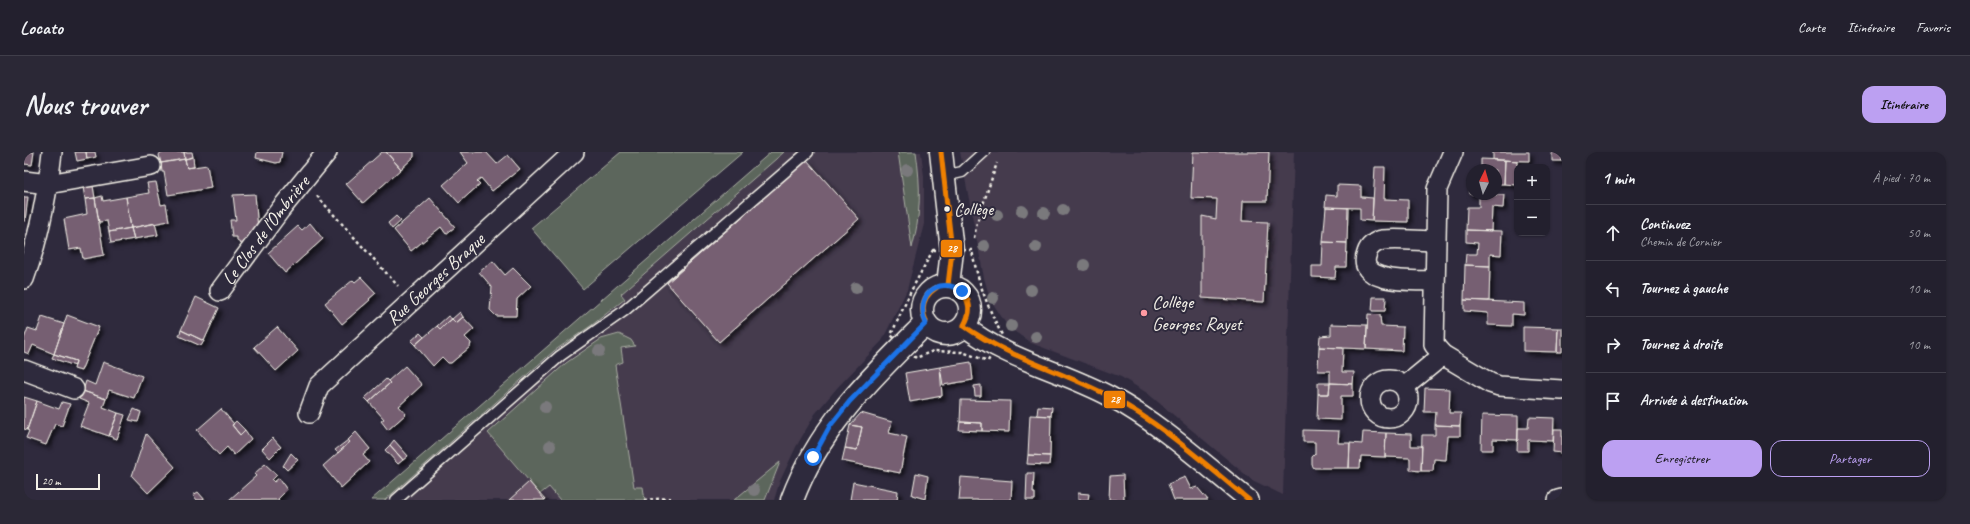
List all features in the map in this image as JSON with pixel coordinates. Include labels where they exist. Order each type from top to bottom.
[{"type":"street","points":[[24,279],[35,248],[48,184],[52,152]]},
{"type":"street","name":"Le Clos de l'Ombrière","points":[[220,291],[327,152]]},
{"type":"street","name":"Rue Georges Braque","points":[[309,413],[319,386],[574,152]]},
{"type":"street","points":[[941,152],[952,250],[948,285]]},
{"type":"street","points":[[1452,152],[1437,189],[1434,280],[1434,345],[1443,355],[1490,384],[1499,386],[1562,390]]},
{"type":"street","points":[[24,181],[48,184],[151,166]]},
{"type":"street","points":[[1434,280],[1386,278],[1377,276],[1369,270],[1365,261],[1367,252],[1373,244],[1383,240],[1436,241]]},
{"type":"street","points":[[948,285],[955,287],[967,297],[970,312],[964,326],[958,330],[945,334],[931,329],[926,323],[922,309],[927,294],[933,289],[948,285]]},
{"type":"street","points":[[792,500],[830,426],[861,390],[926,323]]},
{"type":"street","points":[[964,326],[997,347],[1109,396],[1134,409],[1249,500]]},
{"type":"street","points":[[1404,387],[1443,355]]},
{"type":"street","points":[[24,370],[74,389]]},
{"type":"street","points":[[1558,500],[1562,499]]},
{"type":"lane","points":[[396,500],[560,356],[624,310],[808,152]]},
{"type":"lane","points":[[944,176],[962,172],[984,152]]},
{"type":"path","points":[[972,250],[977,222],[999,156]]},
{"type":"path","points":[[304,180],[412,301]]},
{"type":"path","points":[[644,500],[670,498]]},
{"type":"shaded area","points":[[621,152],[743,152],[583,289],[531,228]]},
{"type":"shaded area","points":[[771,152],[921,152],[924,176],[924,224],[907,290],[882,341],[837,388],[815,414],[796,447],[780,481],[774,500],[371,500]]},
{"type":"shaded area","points":[[771,152],[784,152],[621,294],[625,299],[592,325],[554,351],[385,500],[371,500]]},
{"type":"shaded area","points":[[898,152],[916,152],[919,177],[919,212],[912,248]]},
{"type":"shaded area","name":"Collège Georges Rayet","points":[[960,152],[1294,152],[1283,495],[1252,480],[1147,393],[1121,377],[1031,343],[1008,327],[990,299],[984,278]]},
{"type":"shaded area","points":[[619,334],[631,340],[635,346],[621,348],[623,362],[615,365],[634,487],[643,487],[645,500],[560,500],[549,487],[540,494],[488,433],[566,363],[601,339]]},
{"type":"shaded area","points":[[780,462],[765,500],[734,500]]},
{"type":"building","points":[[24,152],[34,152],[32,165],[24,164]]},
{"type":"building","points":[[75,152],[86,152],[87,159],[77,161]]},
{"type":"building","points":[[86,152],[95,152],[96,157],[87,159]]},
{"type":"building","points":[[161,152],[184,152],[185,159],[161,163],[159,155]]},
{"type":"building","points":[[184,152],[192,152],[193,157],[185,159]]},
{"type":"building","points":[[257,152],[282,152],[280,162],[276,163],[256,158]]},
{"type":"building","points":[[382,152],[386,152],[401,169],[363,203],[346,184]]},
{"type":"building","points":[[386,152],[414,152],[414,157],[401,169]]},
{"type":"building","points":[[460,152],[486,152],[497,164],[508,155],[520,169],[492,191],[481,178],[477,181],[480,184],[459,203],[443,185],[468,163]]},
{"type":"building","points":[[1193,152],[1269,152],[1267,201],[1243,201],[1242,221],[1268,222],[1264,302],[1202,298],[1202,216],[1216,219],[1217,199],[1191,198]]},
{"type":"building","points":[[1493,152],[1529,152],[1529,161],[1493,160]]},
{"type":"building","points":[[1552,152],[1562,152],[1562,161],[1552,161]]},
{"type":"building","points":[[193,157],[194,167],[187,168],[185,159]]},
{"type":"building","points":[[185,159],[187,168],[207,165],[211,188],[168,195],[161,163]]},
{"type":"building","points":[[1481,159],[1505,160],[1504,184],[1502,184],[1502,164],[1481,164]]},
{"type":"building","points":[[807,160],[859,219],[719,342],[667,283]]},
{"type":"building","points":[[1505,160],[1517,161],[1517,164],[1514,164],[1514,185],[1504,184]]},
{"type":"building","points":[[1375,167],[1385,167],[1384,199],[1408,200],[1408,222],[1372,221]]},
{"type":"building","points":[[156,182],[161,205],[166,204],[169,221],[131,228],[126,197],[149,193],[147,183]]},
{"type":"building","points":[[1337,185],[1361,186],[1361,197],[1373,198],[1372,221],[1360,220],[1360,208],[1325,207],[1326,195],[1337,196]]},
{"type":"building","points":[[93,186],[95,198],[85,199],[83,187]]},
{"type":"building","points":[[255,194],[258,230],[246,247],[237,241],[237,237],[232,237],[230,220],[236,220],[233,195]]},
{"type":"building","points":[[1502,195],[1504,195],[1503,208],[1492,207],[1491,231],[1466,230],[1467,207],[1479,207],[1479,200],[1502,200]]},
{"type":"building","points":[[102,196],[103,201],[126,197],[131,228],[109,232],[107,221],[99,222],[95,198]]},
{"type":"building","points":[[24,197],[28,197],[25,221],[24,221]]},
{"type":"building","points":[[95,198],[104,255],[83,259],[81,248],[69,250],[64,219],[87,214],[85,199]]},
{"type":"building","points":[[430,198],[455,227],[446,234],[441,227],[411,251],[394,230]]},
{"type":"building","points":[[1326,207],[1348,208],[1347,243],[1323,242]]},
{"type":"building","points":[[396,216],[401,221],[392,229],[388,223]]},
{"type":"building","points":[[155,223],[158,235],[134,239],[131,228]]},
{"type":"building","points":[[310,223],[323,239],[285,273],[268,253],[298,226],[302,230]]},
{"type":"building","points":[[131,228],[134,239],[111,243],[109,232]]},
{"type":"building","points":[[1466,230],[1502,231],[1501,255],[1490,254],[1490,266],[1465,265],[1466,254],[1477,254],[1478,243],[1466,242]]},
{"type":"building","points":[[1323,242],[1347,243],[1346,267],[1336,267],[1335,278],[1312,277],[1312,266],[1322,266]]},
{"type":"building","points":[[493,261],[505,275],[513,268],[531,286],[517,299],[516,316],[496,316],[490,310],[492,287],[479,272]]},
{"type":"building","points":[[1465,265],[1490,266],[1489,301],[1464,300]]},
{"type":"building","points":[[361,277],[376,293],[342,324],[325,303],[353,280],[355,282]]},
{"type":"building","points":[[196,297],[219,308],[204,341],[181,330]]},
{"type":"building","points":[[1373,297],[1386,297],[1385,311],[1372,311]]},
{"type":"building","points":[[1464,300],[1524,303],[1524,315],[1512,314],[1512,326],[1488,325],[1488,313],[1464,311]]},
{"type":"building","points":[[460,312],[463,317],[456,323],[452,319]]},
{"type":"building","points":[[1368,314],[1380,315],[1381,326],[1403,327],[1402,351],[1366,349]]},
{"type":"building","points":[[67,315],[99,327],[81,371],[74,369],[76,361],[54,354]]},
{"type":"building","points":[[448,316],[452,319],[440,329],[437,326]]},
{"type":"building","points":[[42,317],[64,324],[54,354],[33,345],[29,354],[24,352],[24,339],[28,328],[37,331]]},
{"type":"building","points":[[463,317],[474,329],[465,337],[471,343],[470,347],[451,363],[448,363],[442,357],[433,366],[415,345],[437,326],[440,329],[452,319],[456,323]]},
{"type":"building","points":[[1331,324],[1367,325],[1366,349],[1319,347],[1320,336],[1331,335]]},
{"type":"building","points":[[277,327],[298,351],[276,371],[254,347]]},
{"type":"building","points":[[1523,327],[1558,328],[1557,352],[1523,351]]},
{"type":"building","points":[[1558,328],[1562,328],[1562,352],[1557,352]]},
{"type":"building","points":[[181,330],[204,341],[201,346],[179,336]]},
{"type":"building","points":[[420,333],[424,337],[415,345],[411,341]]},
{"type":"building","points":[[1319,347],[1343,348],[1342,372],[1354,372],[1353,384],[1330,383],[1330,371],[1318,371]]},
{"type":"building","points":[[54,354],[76,361],[75,366],[52,358]]},
{"type":"building","points":[[103,362],[142,376],[134,398],[109,390],[106,399],[83,391],[86,381],[95,385]]},
{"type":"building","points":[[971,362],[973,380],[943,385],[940,367]]},
{"type":"building","points":[[405,366],[422,385],[399,406],[406,414],[388,430],[381,421],[384,419],[369,402],[390,383],[388,381]]},
{"type":"building","points":[[940,367],[942,396],[910,402],[905,373]]},
{"type":"building","points":[[386,379],[390,383],[369,402],[365,398]]},
{"type":"building","points":[[1318,383],[1330,383],[1329,394],[1318,394]]},
{"type":"building","points":[[1330,383],[1353,384],[1353,396],[1341,396],[1341,420],[1317,419],[1318,394],[1329,394]]},
{"type":"building","points":[[981,385],[981,396],[975,396],[974,386]]},
{"type":"building","points":[[1425,388],[1450,389],[1449,413],[1461,413],[1460,426],[1435,425],[1436,412],[1424,412]]},
{"type":"building","points":[[83,391],[106,399],[103,407],[118,413],[109,436],[80,426],[89,403],[79,399]]},
{"type":"building","points":[[24,397],[37,401],[27,430],[24,429]]},
{"type":"building","points":[[961,400],[1010,401],[1009,432],[982,431],[982,423],[960,422]]},
{"type":"building","points":[[37,401],[59,409],[62,402],[70,404],[62,426],[55,424],[46,445],[26,438],[29,431],[27,430]]},
{"type":"building","points":[[1038,406],[1052,407],[1051,416],[1037,415]]},
{"type":"building","points":[[134,409],[141,412],[138,422],[129,420]]},
{"type":"building","points":[[221,409],[234,424],[232,425],[240,435],[245,430],[251,439],[234,455],[227,447],[219,455],[197,430]]},
{"type":"building","points":[[118,413],[125,415],[117,439],[109,436]]},
{"type":"building","points":[[861,413],[892,422],[889,433],[907,437],[900,473],[842,461],[845,448],[857,450],[862,427],[850,425]]},
{"type":"building","points":[[1030,415],[1051,416],[1050,456],[1028,455]]},
{"type":"building","points":[[1482,415],[1518,416],[1518,440],[1493,439],[1493,450],[1481,450]]},
{"type":"building","points":[[1529,417],[1554,418],[1553,441],[1528,440],[1528,451],[1517,451],[1518,428],[1528,428]]},
{"type":"building","points":[[236,421],[245,430],[240,435],[232,425]]},
{"type":"building","points":[[960,422],[982,423],[982,431],[959,430]]},
{"type":"building","points":[[850,425],[862,427],[857,450],[845,448]]},
{"type":"building","points":[[1435,425],[1460,426],[1460,436],[1448,436],[1446,460],[1434,459],[1433,471],[1421,471],[1422,435],[1435,435]]},
{"type":"building","points":[[1554,429],[1562,429],[1562,453],[1553,452]]},
{"type":"building","points":[[1303,430],[1339,431],[1338,443],[1350,443],[1349,468],[1314,468],[1312,465],[1312,457],[1315,454],[1315,442],[1303,442]]},
{"type":"building","points":[[356,432],[370,449],[363,455],[369,462],[341,488],[323,466],[350,442],[348,440]]},
{"type":"building","points":[[1363,432],[1386,433],[1385,457],[1361,456],[1360,468],[1349,468],[1350,443],[1362,444]]},
{"type":"building","points":[[1386,433],[1411,434],[1411,446],[1422,446],[1421,471],[1410,470],[1410,458],[1385,457]]},
{"type":"building","points":[[146,434],[175,467],[148,493],[132,476]]},
{"type":"building","points":[[273,438],[281,447],[270,458],[262,449]]},
{"type":"building","points":[[348,440],[350,442],[338,453],[335,450]]},
{"type":"building","points":[[394,440],[408,456],[403,460],[390,445]]},
{"type":"building","points":[[390,445],[403,460],[398,464],[385,450]]},
{"type":"building","points":[[291,453],[298,460],[287,470],[283,466]]},
{"type":"building","points":[[1028,455],[1050,456],[1049,465],[1027,464]]},
{"type":"building","points":[[265,464],[277,475],[272,480],[274,482],[279,478],[287,490],[278,499],[279,500],[229,500],[256,476],[254,474]]},
{"type":"building","points":[[916,473],[928,476],[925,499],[912,495]]},
{"type":"building","points":[[1027,473],[1034,473],[1033,493],[1035,493],[1035,500],[1026,500]]},
{"type":"building","points":[[1123,475],[1124,500],[1109,500],[1110,476]]},
{"type":"building","points":[[961,477],[1012,481],[1011,500],[959,500]]},
{"type":"building","points":[[1185,477],[1191,489],[1197,487],[1208,500],[1174,500],[1168,484]]},
{"type":"building","points":[[529,482],[545,500],[509,500]]},
{"type":"building","points":[[853,482],[898,491],[897,500],[850,500]]},
{"type":"building","points":[[198,492],[205,500],[197,500],[193,495]]},
{"type":"building","points":[[1078,493],[1089,494],[1088,500],[1078,500]]},
{"type":"transit line","name":"28","points":[[941,152],[952,251],[948,285]]},
{"type":"transit line","name":"28","points":[[926,321],[923,312],[925,298],[936,288]]},
{"type":"transit line","name":"28","points":[[926,321],[923,311],[924,302],[936,288]]},
{"type":"transit line","name":"28","points":[[958,290],[966,297],[969,306],[967,320],[964,325]]},
{"type":"transit line","name":"28","points":[[958,290],[965,297],[969,311],[964,325]]},
{"type":"transit line","name":"28","points":[[964,326],[1017,356],[1074,379],[1130,408],[1148,419],[1183,445],[1249,500]]},
{"type":"place","name":"Collège","points":[[947,209]]},
{"type":"place","name":"Collège Georges Rayet","points":[[1144,313]]},
{"type":"route","points":[[813,457],[830,426],[850,401],[926,323],[922,309],[927,294],[933,289],[948,285],[962,291]]}]
